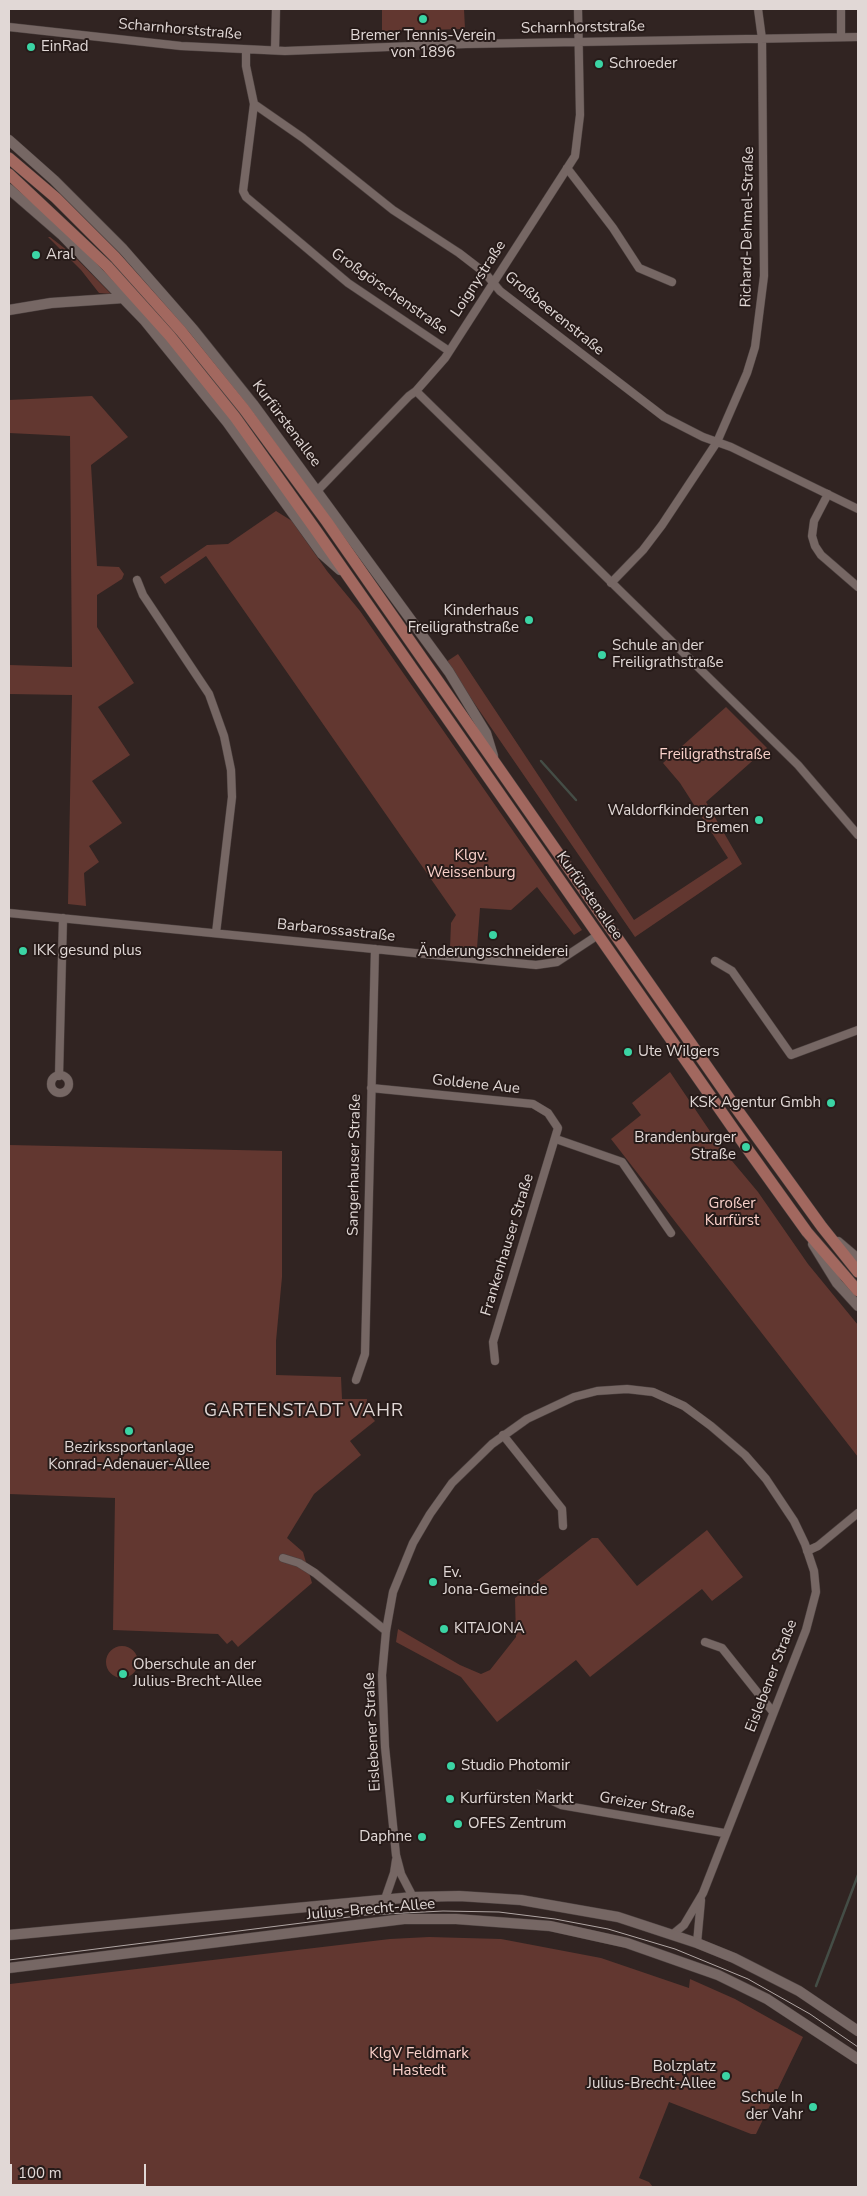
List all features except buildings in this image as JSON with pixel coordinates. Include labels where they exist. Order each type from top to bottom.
[{"type":"main road","name":"Kurfürstenallee","points":[[9,140],[90,214],[176,310],[253,404],[449,672],[486,733],[494,760]]},
{"type":"main road","name":"Kurfürstenallee","points":[[9,158],[87,228],[173,320],[286,465],[736,1108],[822,1228],[858,1272]]},
{"type":"main road","name":"Kurfürstenallee","points":[[9,174],[79,238],[163,329],[235,417],[807,1232],[858,1291]]},
{"type":"main road","name":"Kurfürstenallee","points":[[9,189],[62,235],[124,298],[227,422],[322,554],[349,577]]},
{"type":"main road","points":[[9,310],[51,303],[124,298]]},
{"type":"main road","name":"Kurfürstenallee","points":[[822,1228],[858,1259]]},
{"type":"main road","name":"Kurfürstenallee","points":[[807,1232],[832,1277],[858,1306]]},
{"type":"main road","name":"Julius-Brecht-Allee","points":[[9,1935],[385,1899],[413,1897],[506,1898],[618,1917],[697,1943],[734,1958],[799,1991],[858,2031]]},
{"type":"main road","name":"Julius-Brecht-Allee","points":[[9,1968],[404,1920],[456,1918],[550,1926],[627,1944],[718,1976],[767,1999],[858,2059]]},
{"type":"street","points":[[275,50],[276,9]]},
{"type":"street","name":"Loignystraße","points":[[317,491],[409,396],[416,392],[449,351],[575,156],[580,115],[578,9]]},
{"type":"street","name":"Richard-Dehmel-Straße","points":[[612,583],[662,525],[717,442],[747,373],[758,335],[764,276],[762,39],[758,9]]},
{"type":"street","points":[[841,9],[841,37]]},
{"type":"street","name":"Scharnhorststraße","points":[[9,27],[182,46],[292,51],[466,44],[858,37]]},
{"type":"street","points":[[246,50],[246,66],[254,104]]},
{"type":"street","name":"Großbeerenstraße","points":[[254,104],[303,138],[393,210],[459,252],[485,274],[500,291],[599,369],[664,417],[858,509]]},
{"type":"street","name":"Großgörschenstraße","points":[[254,104],[244,191],[246,197],[348,283],[449,351]]},
{"type":"street","points":[[567,168],[614,228],[638,268],[672,282]]},
{"type":"street","points":[[416,392],[798,765],[858,832]]},
{"type":"street","points":[[828,494],[814,520],[812,536],[815,546],[821,555],[858,587]]},
{"type":"street","points":[[137,580],[143,595],[209,694],[224,736],[231,770],[232,797],[216,933]]},
{"type":"street","name":"Barbarossastraße","points":[[9,913],[536,965],[557,962],[577,951],[598,935]]},
{"type":"street","points":[[60,1076],[63,918]]},
{"type":"street","name":"Sangerhauser Straße","points":[[356,1380],[365,1354],[375,949]]},
{"type":"street","points":[[715,961],[732,971],[791,1055],[858,1030]]},
{"type":"street","name":"Goldene Aue","points":[[371,1088],[532,1104],[548,1113],[558,1128],[556,1138]]},
{"type":"street","points":[[556,1138],[622,1162],[671,1233]]},
{"type":"street","name":"Frankenhauser Straße","points":[[495,1361],[493,1342],[556,1138]]},
{"type":"street","name":"Eislebener Straße","points":[[413,1897],[404,1881],[396,1855],[382,1707],[386,1631],[393,1592],[424,1523],[452,1483],[503,1435],[537,1414],[588,1393],[610,1389],[653,1392],[684,1406],[745,1455],[782,1501],[808,1551],[814,1571],[816,1595],[806,1630],[724,1833],[703,1893],[697,1928],[697,1943]]},
{"type":"street","points":[[503,1435],[562,1509],[563,1526]]},
{"type":"street","points":[[808,1551],[818,1546],[858,1513]]},
{"type":"street","points":[[283,1558],[299,1563],[315,1574],[386,1631]]},
{"type":"street","points":[[705,1642],[722,1648],[773,1712]]},
{"type":"street","name":"Greizer Straße","points":[[538,1794],[561,1805],[724,1833]]},
{"type":"street","name":"Eislebener Straße","points":[[385,1899],[394,1873],[396,1855]]},
{"type":"street","name":"Eislebener Straße","points":[[673,1934],[684,1925],[703,1893]]},
{"type":"green space","name":"Bremer Tennis-Verein von 1896","points":[[382,9],[464,9],[465,29],[382,31]]},
{"type":"green space","points":[[48,237],[72,254],[111,294],[99,293],[81,270]]},
{"type":"green space","points":[[92,396],[128,437],[91,465],[97,566],[119,567],[124,574],[122,579],[97,595],[97,627],[134,683],[98,707],[130,755],[92,781],[122,823],[89,846],[99,862],[84,873],[86,906],[68,904],[72,695],[9,694],[9,665],[72,667],[70,436],[9,433],[9,400]]},
{"type":"green space","name":"Klgv. Weissenburg","points":[[276,511],[292,521],[327,571],[360,611],[582,930],[574,935],[537,887],[511,910],[480,908],[477,948],[450,948],[451,923],[456,915],[206,556],[165,584],[160,577],[207,545],[228,544]]},
{"type":"green space","name":"Freiligrathstraße","points":[[458,654],[634,920],[728,858],[680,783],[663,763],[726,707],[767,748],[706,802],[742,864],[635,937],[446,662]]},
{"type":"green space","name":"Großer Kurfürst","points":[[670,1072],[722,1149],[758,1192],[808,1264],[858,1325],[858,1457],[611,1139],[641,1115],[632,1103]]},
{"type":"green space","name":"Bezirkssportanlage Konrad-Adenauer-Allee","points":[[9,1145],[282,1151],[282,1277],[276,1341],[276,1375],[341,1377],[342,1399],[367,1399],[366,1411],[375,1421],[350,1441],[361,1455],[314,1494],[287,1538],[303,1552],[312,1583],[238,1647],[232,1640],[227,1644],[218,1634],[113,1630],[115,1498],[9,1494]]},
{"type":"green space","points":[[707,1530],[743,1577],[712,1601],[702,1589],[590,1677],[576,1660],[497,1722],[461,1677],[396,1642],[398,1629],[460,1665],[481,1674],[490,1670],[516,1637],[515,1598],[592,1538],[598,1538],[637,1586]]},
{"type":"green space","points":[[122,1646],[133,1651],[138,1662],[133,1673],[122,1678],[111,1673],[106,1662],[111,1651]]},
{"type":"green space","name":"KlgV Feldmark Hastedt","points":[[429,1937],[501,1939],[601,1958],[689,1988],[690,1979],[735,1999],[803,2037],[756,2134],[751,2134],[669,2102],[639,2178],[649,2182],[653,2187],[9,2187],[10,1984],[390,1939]]},
{"type":"waterway","points":[[541,761],[576,800]]},
{"type":"waterway","points":[[816,1986],[858,1875]]},
{"type":"tram line","points":[[9,1960],[365,1915],[443,1911],[499,1912],[555,1919],[608,1929],[675,1949],[748,1979],[810,2014],[858,2047]]},
{"type":"place","name":"Bremer Tennis-Verein von 1896","points":[[423,19]]},
{"type":"place","name":"EinRad","points":[[31,47]]},
{"type":"place","name":"Schroeder","points":[[599,64]]},
{"type":"place","name":"Aral","points":[[36,255]]},
{"type":"place","name":"Kinderhaus Freiligrathstraße","points":[[529,620]]},
{"type":"place","name":"Schule an der Freiligrathstraße","points":[[602,655]]},
{"type":"place","name":"Waldorfkindergarten Bremen","points":[[759,820]]},
{"type":"place","name":"Änderungsschneiderei","points":[[493,935]]},
{"type":"place","name":"IKK gesund plus","points":[[23,951]]},
{"type":"place","name":"Ute Wilgers","points":[[628,1052]]},
{"type":"place","name":"KSK Agentur Gmbh","points":[[831,1103]]},
{"type":"place","name":"Brandenburger Straße","points":[[746,1147]]},
{"type":"place","name":"Bezirkssportanlage Konrad-Adenauer-Allee","points":[[129,1431]]},
{"type":"place","name":"Ev. Jona-Gemeinde","points":[[433,1582]]},
{"type":"place","name":"KITAJONA","points":[[444,1629]]},
{"type":"place","name":"Oberschule an der Julius-Brecht-Allee","points":[[123,1674]]},
{"type":"place","name":"Studio Photomir","points":[[451,1766]]},
{"type":"place","name":"Kurfürsten Markt","points":[[450,1799]]},
{"type":"place","name":"OFES Zentrum","points":[[458,1824]]},
{"type":"place","name":"Daphne","points":[[422,1837]]},
{"type":"place","name":"Bolzplatz Julius-Brecht-Allee","points":[[726,2076]]},
{"type":"place","name":"Schule In der Vahr","points":[[813,2107]]},
{"type":"district","name":"GARTENSTADT VAHR","points":[[304,1412]]}]
